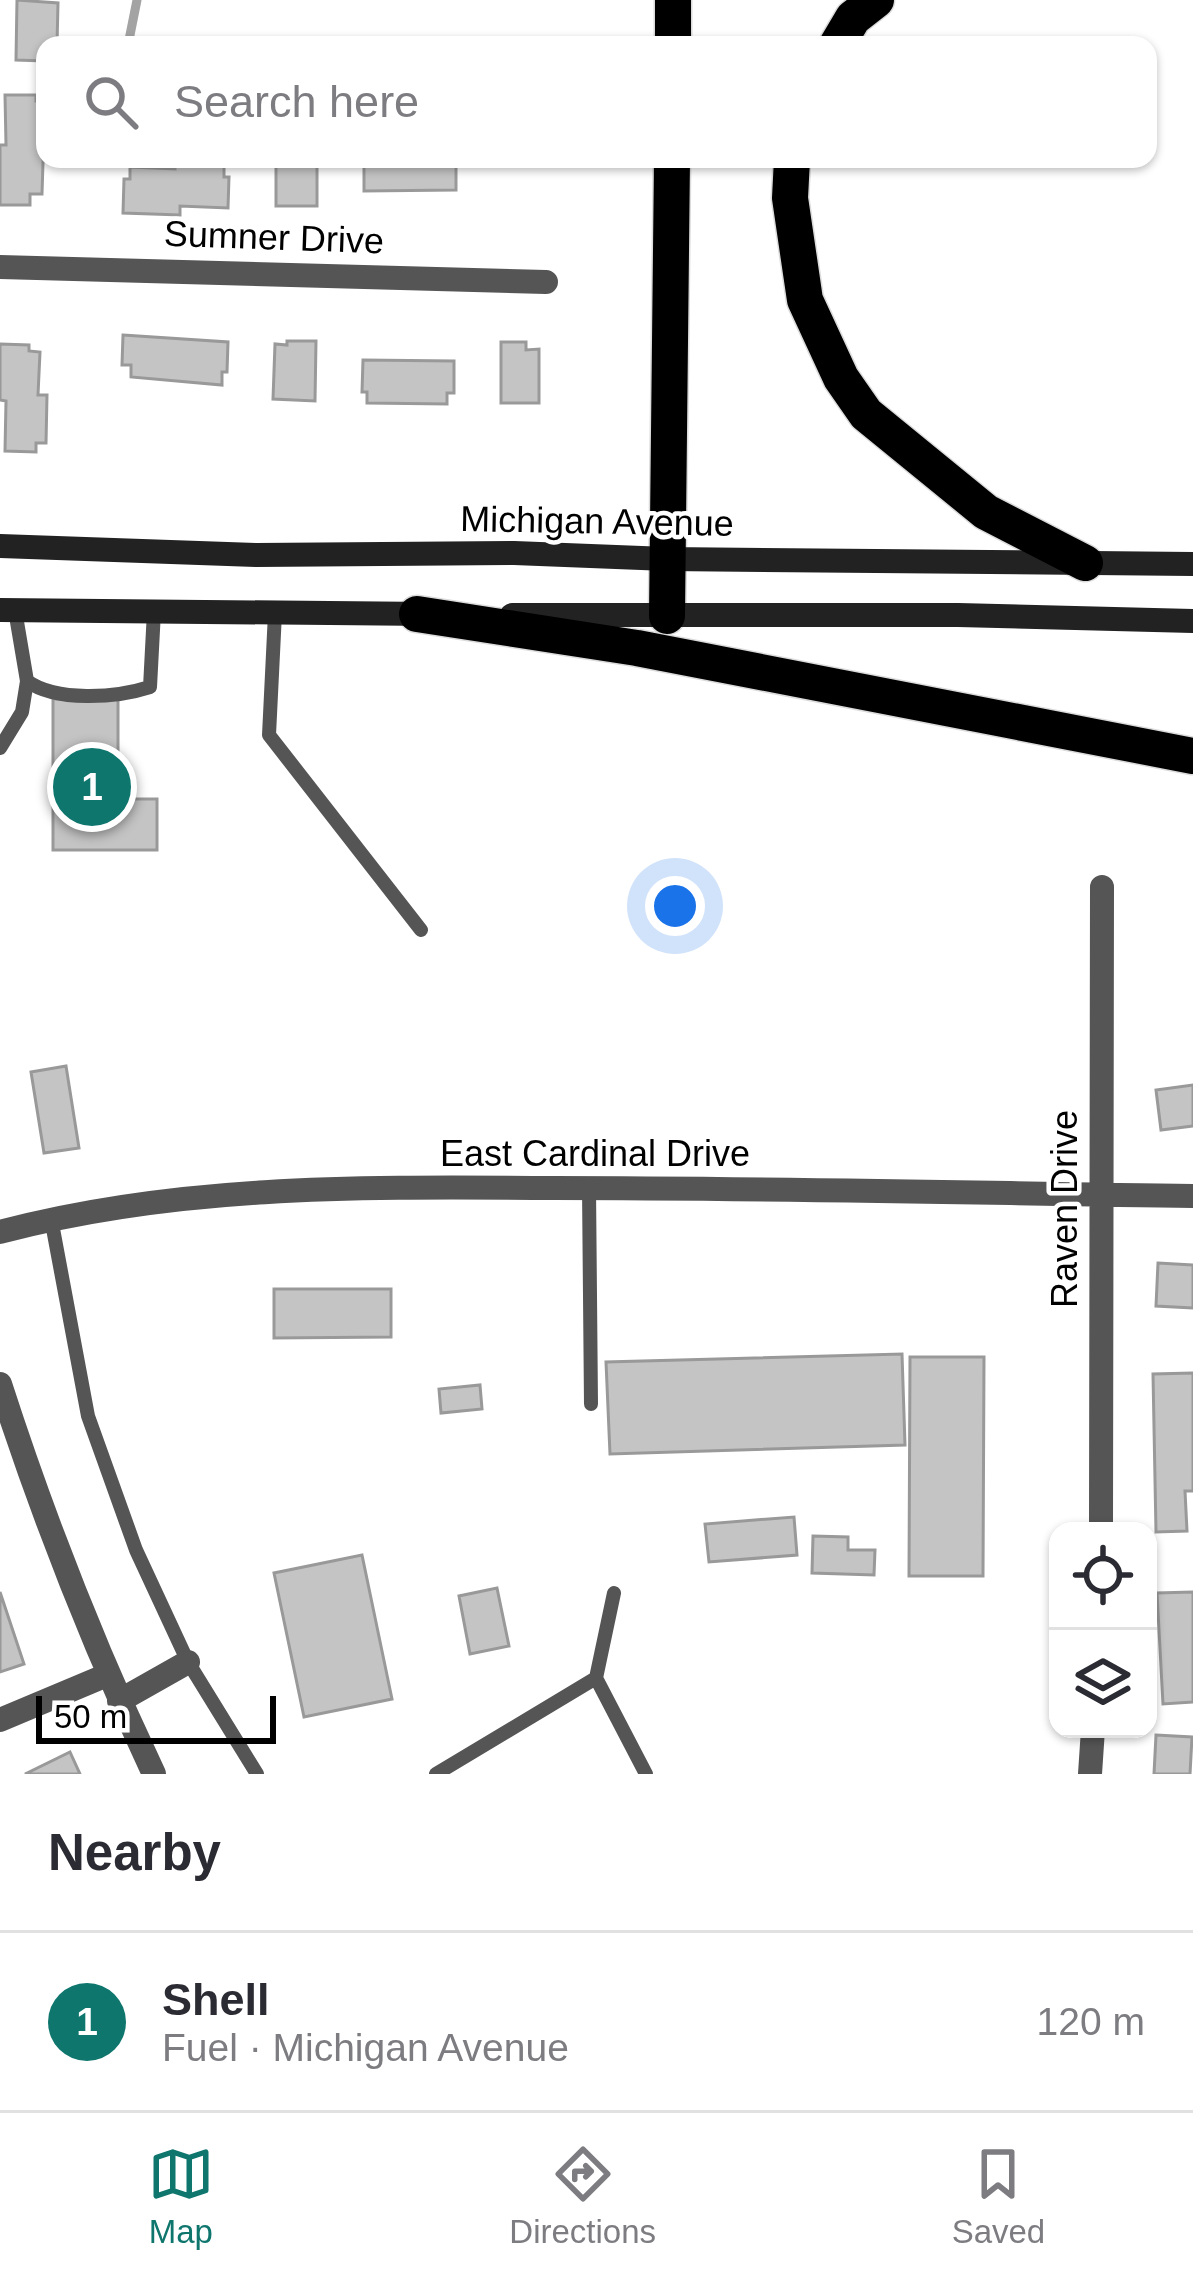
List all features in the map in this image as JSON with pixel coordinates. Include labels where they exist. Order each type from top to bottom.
[{"type":"highway","points":[[673,0],[673,36]]},
{"type":"highway","points":[[842,36],[853,18],[876,0]]},
{"type":"highway","points":[[667,616],[672,168]]},
{"type":"highway","points":[[792,168],[790,198],[805,300],[842,378],[866,414],[986,512],[1085,563]]},
{"type":"highway","points":[[417,614],[637,648],[1193,756]]},
{"type":"main road","name":"Michigan Avenue","points":[[0,546],[256,555],[514,553],[1193,564]]},
{"type":"main road","points":[[7,610],[958,615],[1193,621]]},
{"type":"street","name":"Sumner Drive","points":[[0,267],[546,282]]},
{"type":"street","name":"Raven Drive","points":[[1101,1522],[1102,887]]},
{"type":"street","name":"East Cardinal Drive","points":[[0,1232],[51,1219],[235,1192],[589,1188],[1193,1196]]},
{"type":"street","points":[[0,1384],[33,1486],[107,1675],[154,1774]]},
{"type":"street","points":[[119,1701],[188,1662]]},
{"type":"street","points":[[0,1720],[107,1675]]},
{"type":"street","points":[[1090,1774],[1092,1738]]},
{"type":"lane","points":[[0,748],[22,712],[26,682],[7,610]]},
{"type":"lane","points":[[26,682],[41,692],[129,694],[150,687],[154,611]]},
{"type":"lane","points":[[275,613],[269,735],[421,930]]},
{"type":"lane","points":[[589,1188],[591,1404]]},
{"type":"lane","points":[[51,1219],[88,1416],[136,1550],[188,1662],[257,1774]]},
{"type":"lane","points":[[614,1593],[596,1678],[646,1774]]},
{"type":"lane","points":[[436,1774],[596,1678]]},
{"type":"building","points":[[17,0],[58,3],[57,36],[36,36],[36,61],[16,60]]},
{"type":"building","points":[[5,95],[36,95],[36,168],[43,168],[42,194],[30,194],[30,205],[0,205],[0,145],[6,145]]},
{"type":"building","points":[[130,168],[224,168],[224,177],[229,177],[228,208],[180,206],[180,215],[123,213],[124,179],[130,179]]},
{"type":"building","points":[[276,168],[317,168],[317,206],[276,206]]},
{"type":"building","points":[[364,168],[456,168],[456,190],[364,191]]},
{"type":"building","points":[[123,335],[228,342],[222,385],[131,377],[131,365],[122,365]]},
{"type":"building","points":[[287,341],[316,341],[315,401],[273,399],[275,344],[287,345]]},
{"type":"building","points":[[501,342],[526,342],[526,350],[539,349],[539,403],[501,403]]},
{"type":"building","points":[[0,344],[29,345],[29,351],[40,352],[38,395],[47,395],[46,443],[36,443],[36,452],[5,451]]},
{"type":"building","points":[[363,360],[454,361],[454,393],[447,393],[447,404],[367,403],[367,392],[362,392]]},
{"type":"building","points":[[53,699],[118,699],[118,799],[157,799],[157,850],[53,850]]},
{"type":"building","points":[[66,1066],[79,1148],[44,1153],[31,1072]]},
{"type":"building","points":[[1193,1085],[1193,1126],[1161,1130],[1156,1090]]},
{"type":"building","points":[[1158,1263],[1193,1265],[1193,1308],[1156,1306]]},
{"type":"building","points":[[274,1289],[391,1289],[391,1337],[274,1338]]},
{"type":"building","points":[[902,1354],[905,1445],[610,1454],[606,1362]]},
{"type":"building","points":[[910,1357],[984,1357],[983,1576],[909,1576]]},
{"type":"building","points":[[1193,1373],[1193,1491],[1185,1491],[1187,1531],[1157,1532],[1153,1374]]},
{"type":"building","points":[[480,1385],[482,1409],[441,1413],[439,1389]]},
{"type":"building","points":[[794,1517],[797,1555],[709,1562],[705,1524]]},
{"type":"building","points":[[813,1536],[848,1537],[848,1550],[875,1550],[874,1575],[812,1573]]},
{"type":"building","points":[[362,1555],[392,1699],[304,1717],[274,1573]]},
{"type":"building","points":[[497,1588],[509,1646],[470,1654],[459,1596]]},
{"type":"building","points":[[0,1592],[24,1664],[0,1672]]},
{"type":"building","points":[[1193,1592],[1193,1702],[1163,1704],[1157,1593]]},
{"type":"building","points":[[1157,1735],[1192,1737],[1190,1774],[1154,1774]]},
{"type":"building","points":[[70,1752],[80,1774],[25,1774]]},
{"type":"waterway","points":[[130,36],[137,0]]},
{"type":"place","name":"Shell","points":[[92,787]]}]
